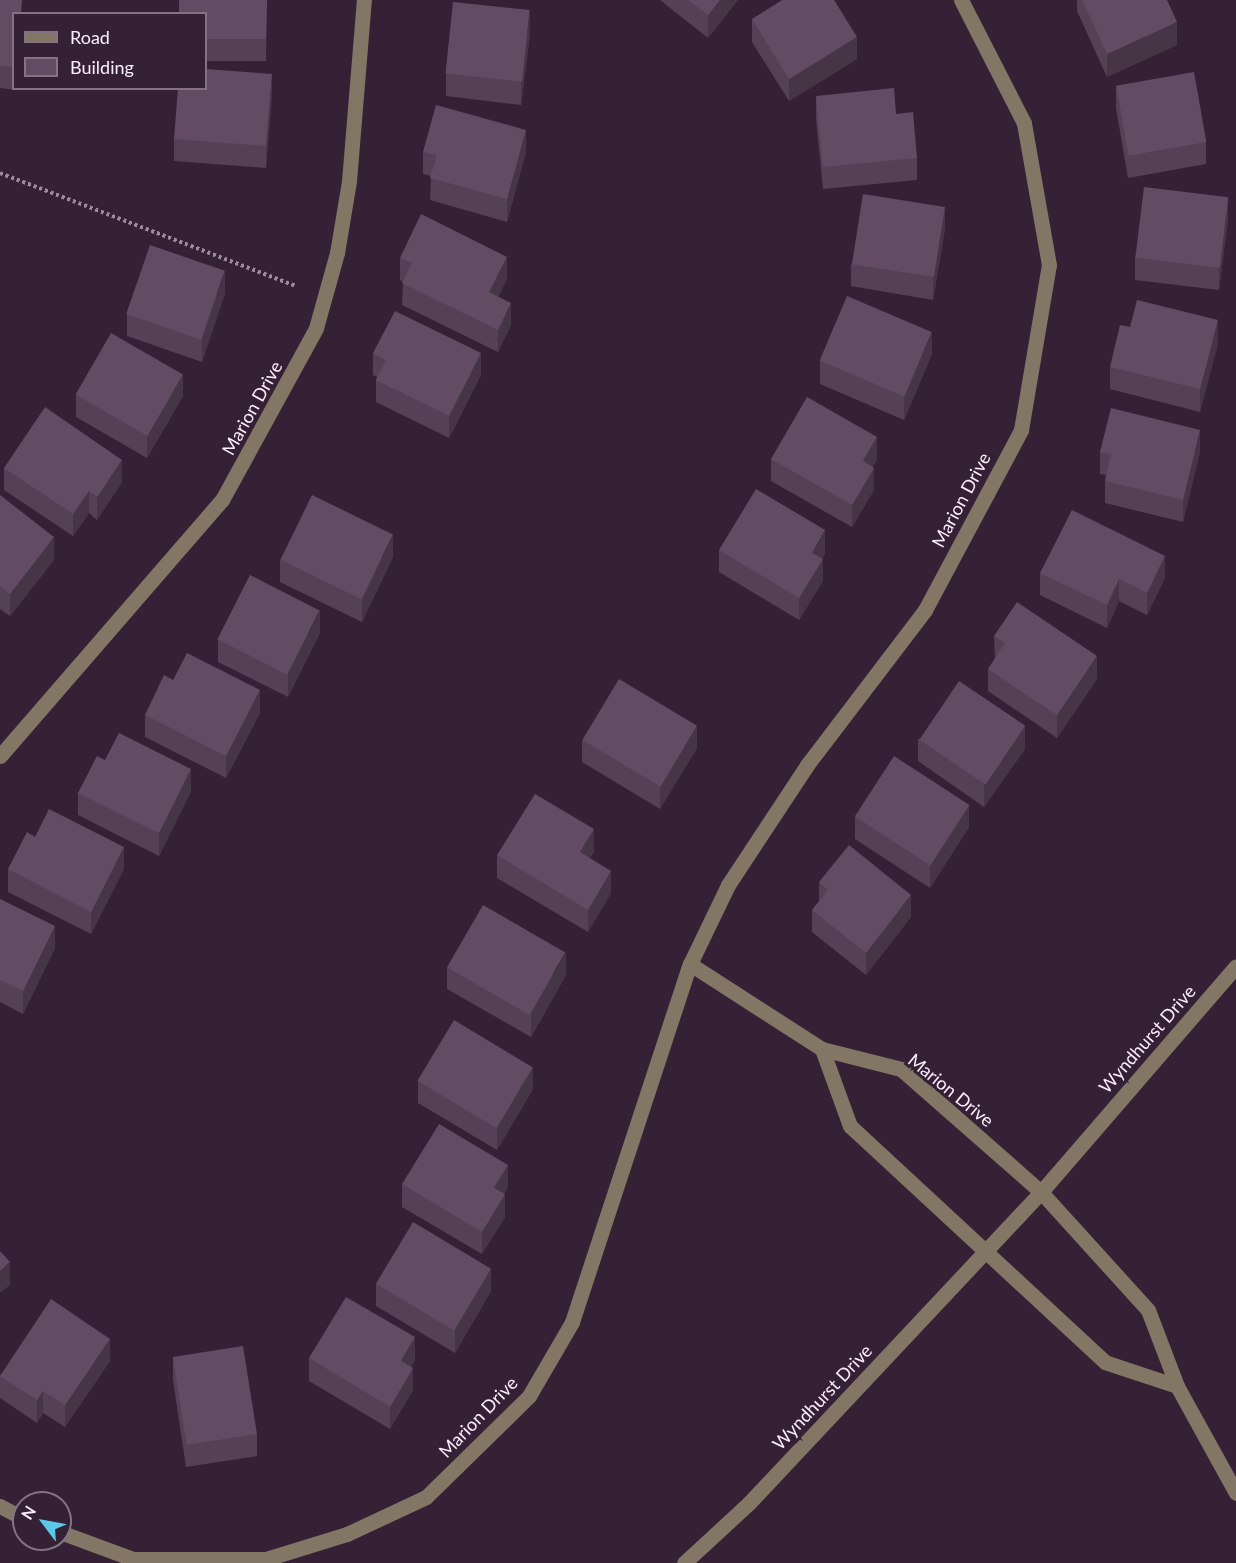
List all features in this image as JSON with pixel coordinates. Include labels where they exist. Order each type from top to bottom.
[{"type":"street","name":"Marion Drive","points":[[0,756],[222,500],[277,408],[325,297],[350,181],[364,0]]},
{"type":"street","name":"Marion Drive","points":[[72,1536],[133,1559],[266,1559],[347,1534],[426,1497],[530,1396],[572,1322],[690,964],[728,885],[800,775],[925,610],[1021,430],[1049,265],[1024,123],[961,0]]},
{"type":"street","name":"Marion Drive","points":[[690,964],[822,1049],[901,1069],[1041,1192]]},
{"type":"street","name":"Wyndhurst Drive","points":[[684,1563],[748,1503],[1041,1192],[1236,966]]},
{"type":"street","points":[[822,1049],[850,1126],[984,1253],[1106,1362],[1177,1386]]},
{"type":"street","points":[[1041,1192],[1148,1310],[1177,1386],[1236,1493]]},
{"type":"path","points":[[0,172],[325,297]]},
{"type":"building","points":[[0,0],[22,0],[21,12],[12,12],[12,67],[0,66]]},
{"type":"building","points":[[179,0],[267,0],[266,39],[207,39],[207,12],[179,12]]},
{"type":"building","points":[[688,0],[720,0],[708,15]]},
{"type":"building","points":[[782,0],[834,0],[857,37],[789,79],[752,19]]},
{"type":"building","points":[[1082,0],[1167,0],[1177,22],[1107,54]]},
{"type":"building","points":[[453,2],[530,10],[522,82],[445,74]]},
{"type":"building","points":[[207,69],[272,74],[266,146],[174,139],[178,90],[207,90]]},
{"type":"building","points":[[1194,72],[1206,142],[1129,156],[1116,86]]},
{"type":"building","points":[[894,88],[896,114],[913,112],[917,158],[823,167],[816,96]]},
{"type":"building","points":[[436,105],[526,130],[507,199],[430,178],[437,155],[423,152]]},
{"type":"building","points":[[1144,187],[1228,197],[1220,268],[1135,257]]},
{"type":"building","points":[[863,194],[945,207],[934,277],[852,264]]},
{"type":"building","points":[[421,214],[507,257],[489,292],[511,303],[498,330],[402,283],[412,263],[400,258]]},
{"type":"building","points":[[150,245],[225,271],[201,340],[126,314]]},
{"type":"building","points":[[847,296],[932,332],[904,396],[820,360]]},
{"type":"building","points":[[1137,300],[1218,320],[1200,389],[1110,367],[1120,325],[1130,327]]},
{"type":"building","points":[[395,311],[481,353],[449,416],[376,380],[386,360],[373,353]]},
{"type":"building","points":[[111,333],[183,374],[147,436],[76,394]]},
{"type":"building","points":[[807,397],[877,437],[863,461],[874,468],[852,505],[771,459]]},
{"type":"building","points":[[45,407],[122,460],[97,497],[89,491],[73,514],[4,468]]},
{"type":"building","points":[[1111,408],[1200,430],[1183,500],[1105,481],[1111,454],[1100,452]]},
{"type":"building","points":[[756,489],[825,530],[812,553],[823,559],[799,598],[719,550]]},
{"type":"building","points":[[0,495],[54,537],[10,594],[0,586]]},
{"type":"building","points":[[312,495],[393,534],[361,599],[280,560]]},
{"type":"building","points":[[1072,510],[1165,556],[1147,593],[1119,579],[1107,605],[1040,573]]},
{"type":"building","points":[[250,575],[319,610],[287,675],[217,639]]},
{"type":"building","points":[[1017,602],[1097,656],[1057,715],[988,669],[1005,643],[994,636]]},
{"type":"building","points":[[187,653],[260,690],[226,756],[145,715],[164,675],[173,680]]},
{"type":"building","points":[[619,679],[697,726],[660,787],[582,740]]},
{"type":"building","points":[[959,681],[1025,726],[986,785],[919,740]]},
{"type":"building","points":[[119,733],[191,769],[159,833],[78,793],[97,756],[105,760]]},
{"type":"building","points":[[894,756],[969,805],[930,865],[855,816]]},
{"type":"building","points":[[535,794],[594,829],[580,852],[611,871],[588,910],[497,855]]},
{"type":"building","points":[[49,809],[124,847],[91,912],[8,869],[27,832],[35,837]]},
{"type":"building","points":[[849,845],[911,895],[866,953],[812,910],[828,890],[819,882]]},
{"type":"building","points":[[0,899],[55,926],[23,991],[0,980]]},
{"type":"building","points":[[483,905],[565,952],[529,1015],[447,967]]},
{"type":"building","points":[[454,1020],[533,1067],[496,1128],[417,1081]]},
{"type":"building","points":[[439,1124],[508,1165],[494,1188],[505,1194],[482,1232],[402,1184]]},
{"type":"building","points":[[413,1222],[491,1269],[454,1331],[376,1284]]},
{"type":"building","points":[[0,1251],[10,1262],[0,1271]]},
{"type":"building","points":[[346,1297],[415,1337],[401,1361],[413,1368],[390,1407],[309,1358]]},
{"type":"building","points":[[51,1299],[110,1339],[65,1405],[43,1391],[37,1400],[0,1376]]},
{"type":"building","points":[[243,1346],[257,1434],[187,1445],[173,1357]]}]
